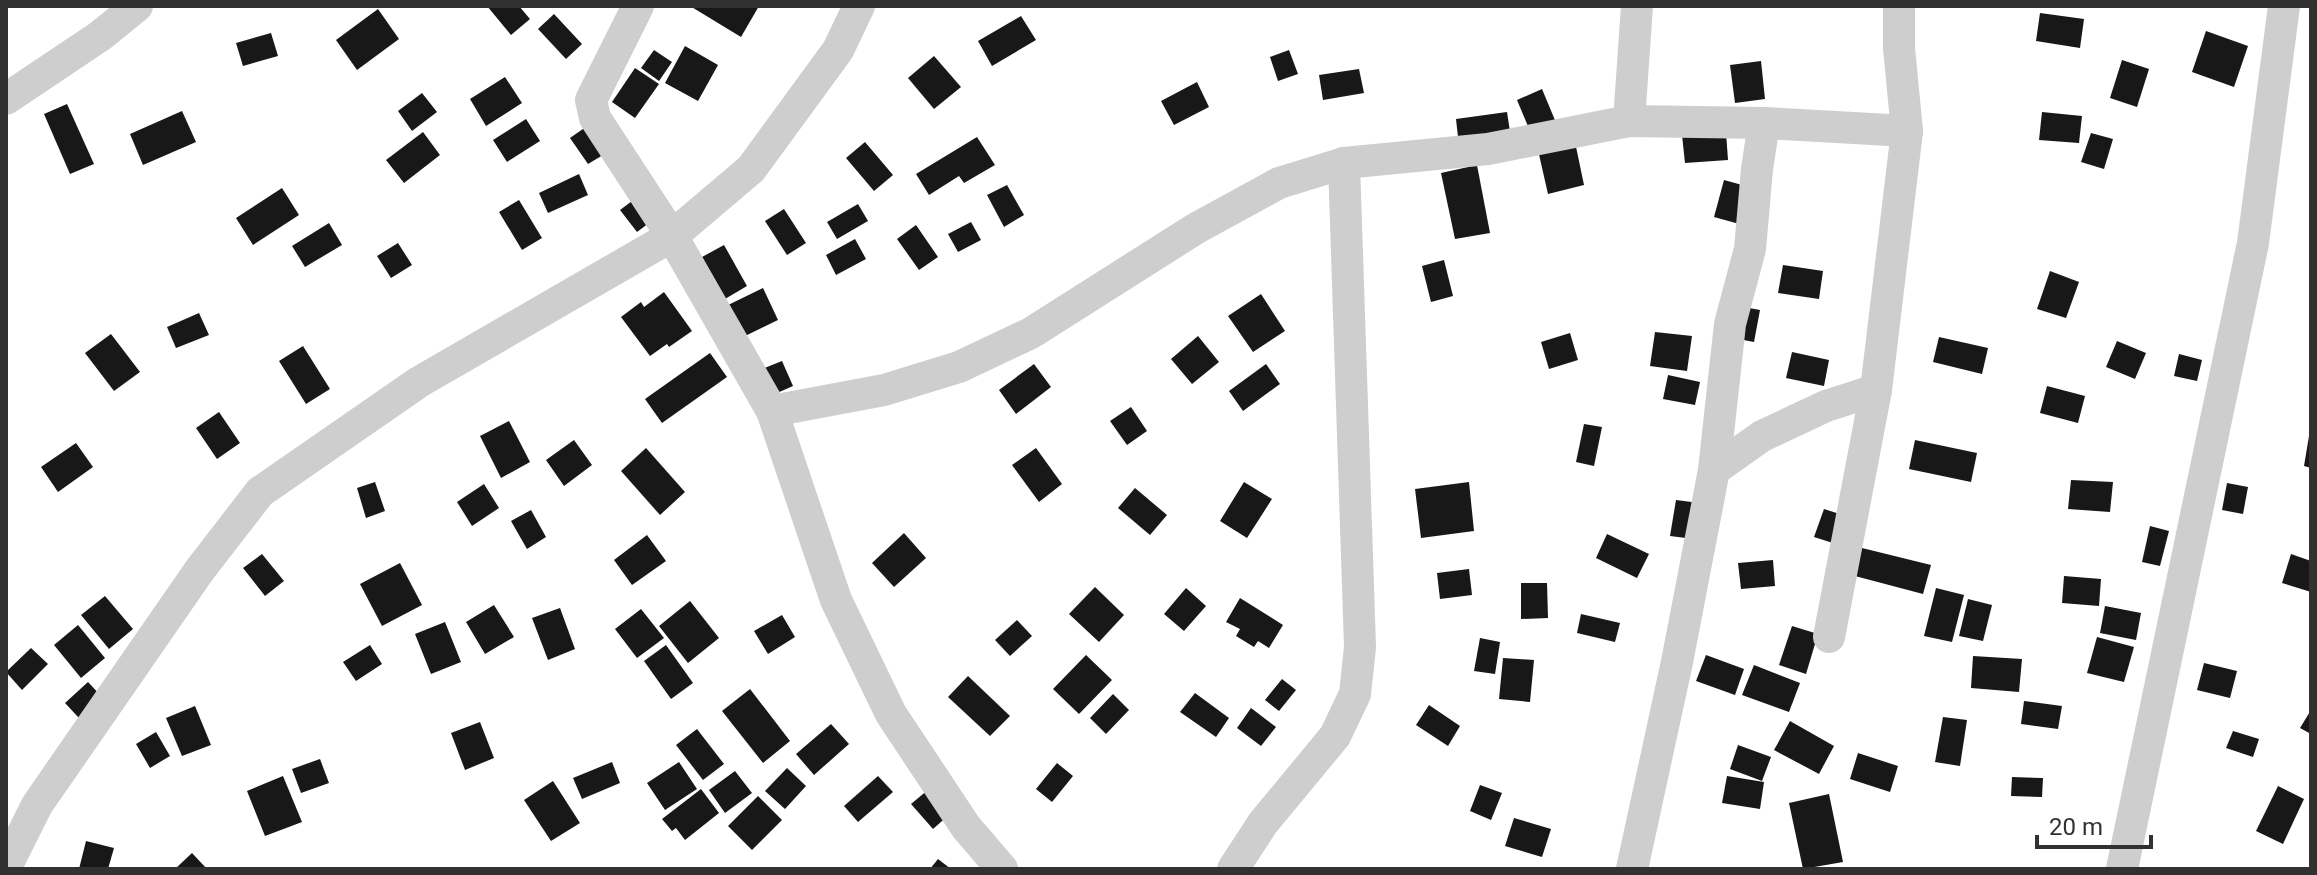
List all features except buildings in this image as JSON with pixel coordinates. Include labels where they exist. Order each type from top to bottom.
[{"type":"street","points":[[6,99],[100,36],[137,6]]},
{"type":"street","points":[[638,6],[591,100],[595,118],[672,236],[772,411],[836,600],[891,714],[966,827],[1002,869]]},
{"type":"street","points":[[6,867],[37,805],[199,571],[260,492],[419,382],[672,236],[751,169],[838,50],[859,6]]},
{"type":"street","points":[[1629,121],[1637,6]]},
{"type":"street","points":[[1829,637],[1876,390],[1907,131],[1899,48],[1899,6]]},
{"type":"street","points":[[2122,869],[2253,243],[2284,6]]},
{"type":"street","points":[[772,411],[884,390],[959,367],[1031,333],[1195,229],[1279,183],[1344,163],[1488,149],[1629,121],[1764,123],[1907,131]]},
{"type":"street","points":[[1632,869],[1671,692],[1714,470],[1730,324],[1750,249],[1764,123]]},
{"type":"street","points":[[1233,869],[1263,823],[1335,736],[1355,694],[1360,647],[1344,163]]},
{"type":"street","points":[[1714,470],[1762,436],[1826,406],[1876,390]]}]
